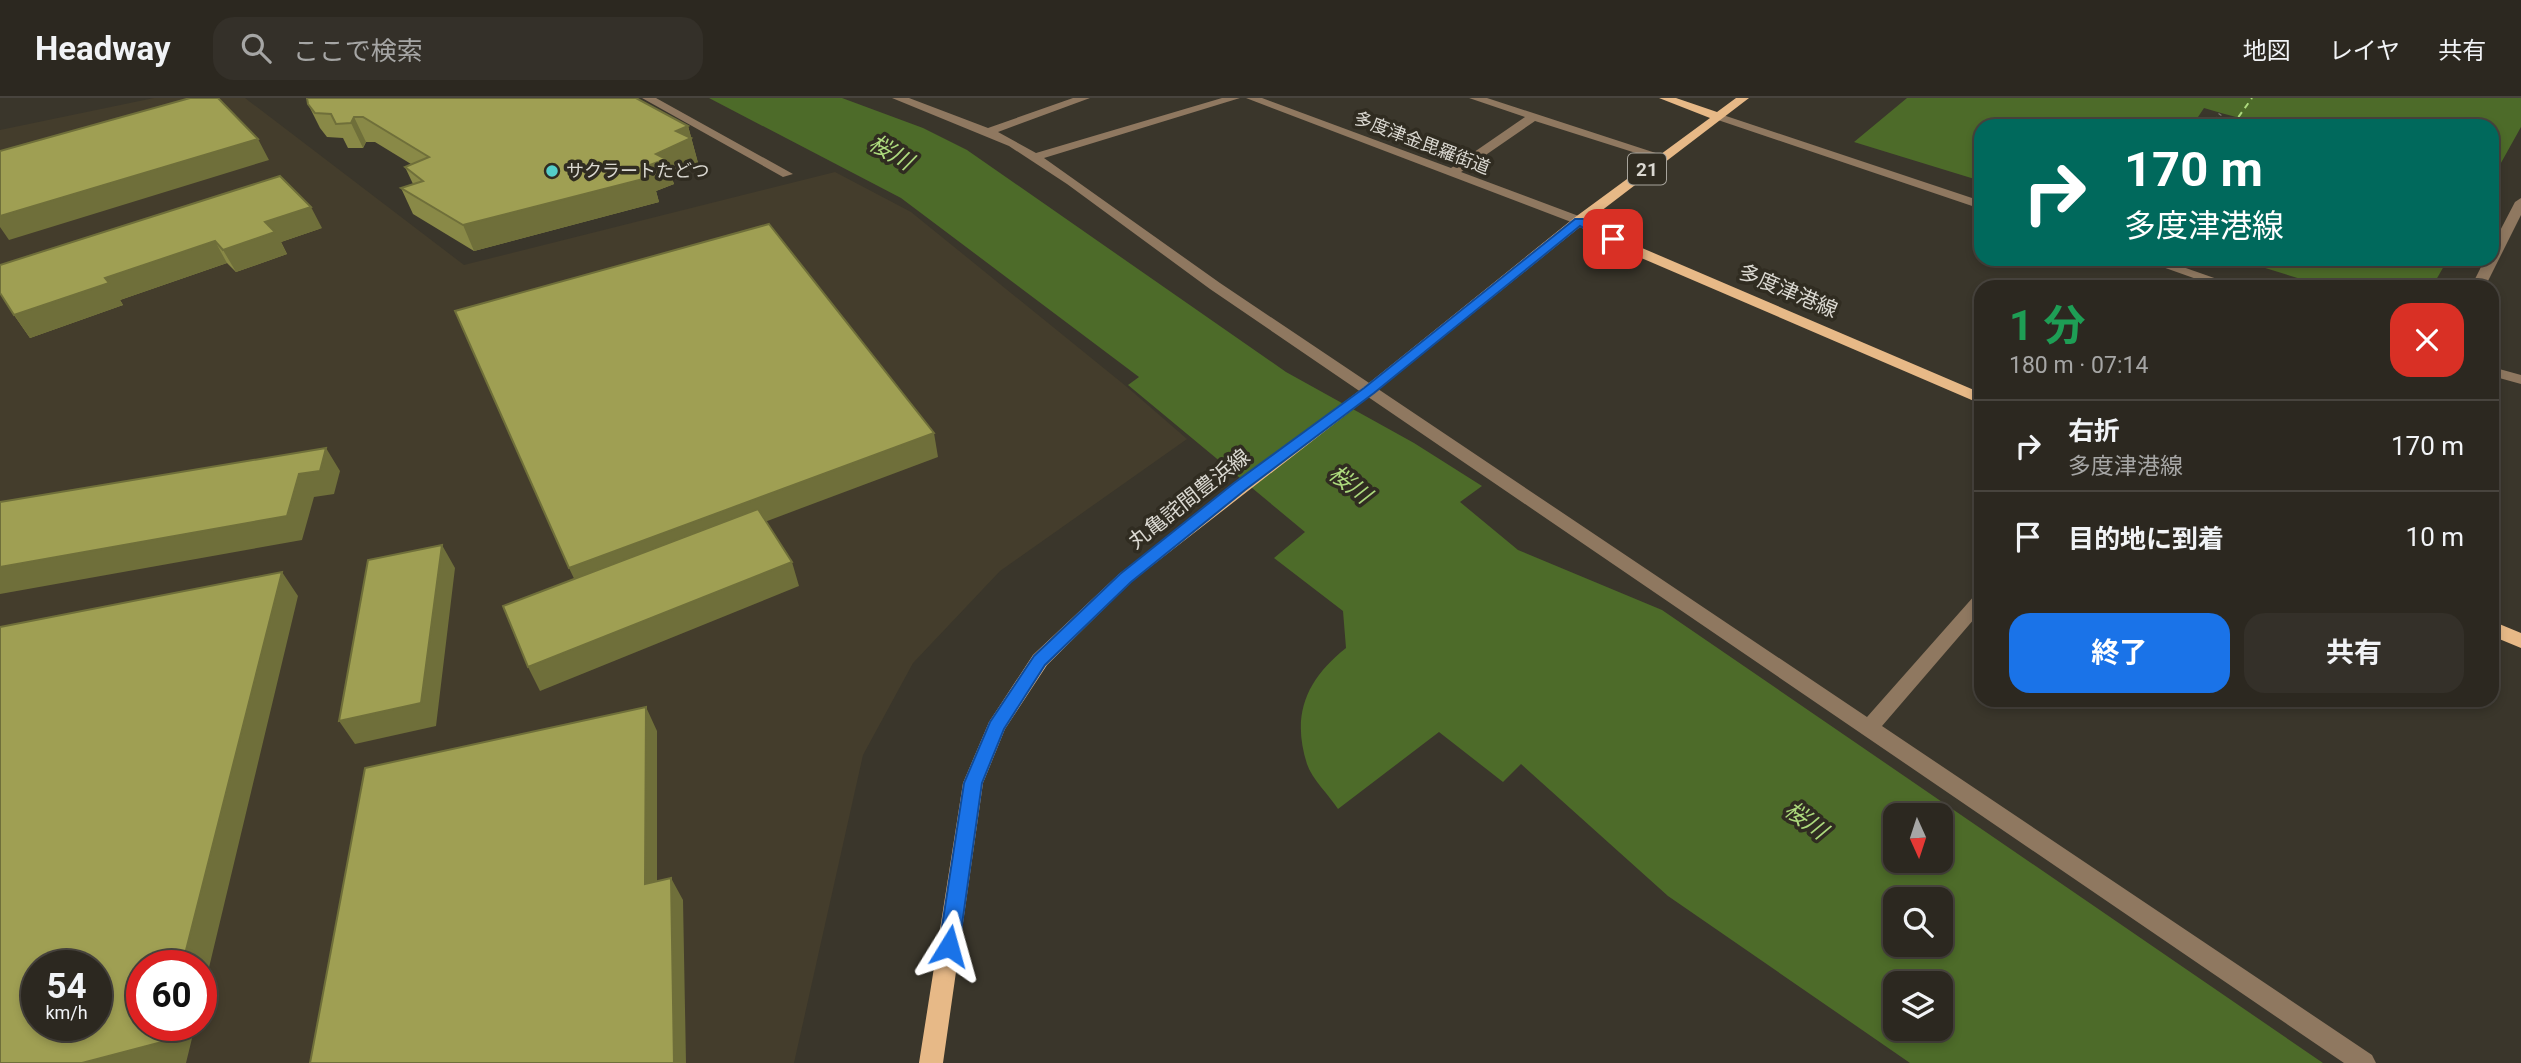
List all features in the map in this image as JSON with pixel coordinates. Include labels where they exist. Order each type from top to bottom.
[{"type":"main road","points":[[1664,98],[1716,116]]},
{"type":"main road","name":"丸亀詫間豊浜線","points":[[931,1063],[973,783],[996,727],[1040,660],[1125,578],[1369,390],[1579,221],[1743,98]]},
{"type":"main road","name":"多度津港線","points":[[1579,221],[1630,248],[1974,395]]},
{"type":"main road","points":[[2499,631],[2521,641]]},
{"type":"street","points":[[648,98],[787,174]]},
{"type":"street","points":[[898,98],[957,119],[1013,144],[1034,157],[1215,286],[2364,1063]]},
{"type":"street","points":[[984,133],[1084,98]]},
{"type":"street","points":[[1034,157],[1234,98]]},
{"type":"street","name":"多度津金毘羅街道","points":[[1252,98],[1579,221]]},
{"type":"street","points":[[1475,98],[1662,158]]},
{"type":"street","points":[[1716,116],[1974,203]]},
{"type":"street","points":[[1452,173],[1533,117]]},
{"type":"street","points":[[2499,245],[2521,202]]},
{"type":"street","points":[[2168,266],[2212,280]]},
{"type":"street","points":[[2499,373],[2521,380]]},
{"type":"street","points":[[1868,729],[1974,608]]},
{"type":"path","points":[[2217,119],[2221,113]]},
{"type":"shaded area","points":[[154,98],[245,98],[464,265],[835,172],[911,212],[1187,439],[1000,571],[913,663],[863,755],[794,1063],[0,1063],[0,130]]},
{"type":"water","name":"桜川","points":[[709,98],[842,98],[923,128],[967,150],[1286,372],[1414,443],[1482,486],[1460,502],[1518,550],[1662,610],[1944,803],[1883,803],[1883,873],[1953,873],[1953,809],[2323,1063],[1910,1063],[1668,896],[1521,764],[1503,782],[1439,732],[1338,809],[1309,770],[1302,746],[1301,729],[1302,713],[1312,685],[1332,660],[1346,648],[1343,611],[1274,558],[1305,532],[1128,385],[1139,377],[901,198]]},
{"type":"water","points":[[1907,98],[2521,98],[2521,127],[2499,166],[2499,119],[1974,119],[1974,179],[1854,142]]},
{"type":"water","points":[[2259,266],[2444,266],[2436,280],[2304,280]]},
{"type":"pier","points":[[2204,108],[2236,117],[2235,119],[2197,119]]},
{"type":"building","points":[[190,98],[218,98],[258,139],[0,216],[0,151]]},
{"type":"building","name":"サクラートたどつ","points":[[307,98],[636,98],[688,126],[676,131],[691,138],[656,154],[666,159],[642,168],[651,177],[463,225],[401,188],[423,181],[405,167],[429,157],[363,117],[354,117],[351,123],[336,124],[331,114],[315,113]]},
{"type":"building","points":[[280,176],[311,207],[265,222],[275,232],[223,250],[215,241],[105,278],[109,283],[14,315],[0,293],[0,265]]},
{"type":"building","points":[[769,224],[934,433],[569,568],[455,311]]},
{"type":"building","points":[[326,448],[320,471],[299,474],[287,516],[0,567],[0,502]]},
{"type":"building","points":[[758,509],[792,562],[528,667],[503,606]]},
{"type":"building","points":[[442,545],[421,703],[339,721],[368,560]]},
{"type":"building","points":[[282,572],[186,950],[126,950],[126,1041],[162,1042],[82,1063],[0,1063],[0,627]]},
{"type":"building","points":[[646,707],[645,884],[671,878],[674,1063],[310,1063],[365,768]]},
{"type":"ferry route","points":[[2237,119],[2252,98]]},
{"type":"place","name":"サクラートたどつ","points":[[552,171]]},
{"type":"route","points":[[949,946],[973,783],[996,727],[1040,660],[1125,578],[1369,390],[1579,221],[1613,239]]}]
